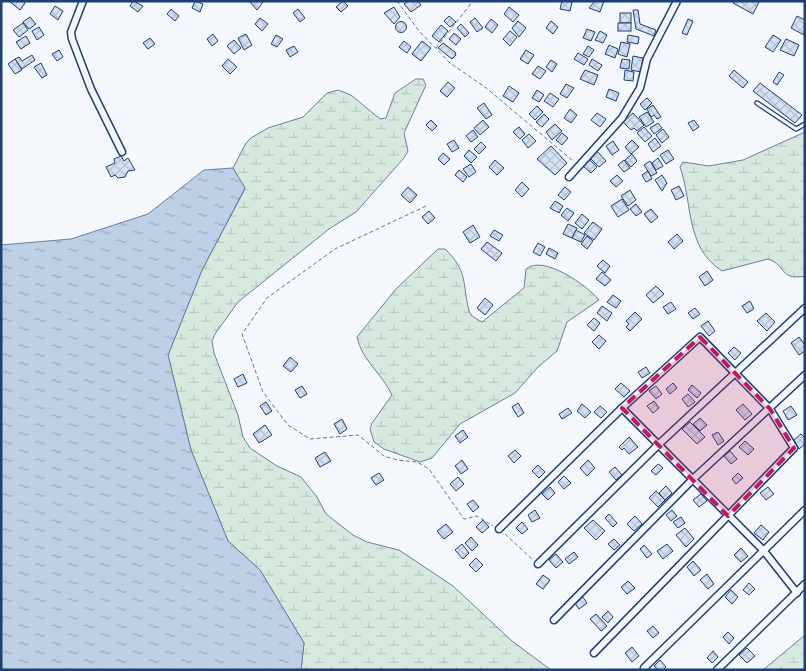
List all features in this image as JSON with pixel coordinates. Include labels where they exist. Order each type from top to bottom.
[{"type":"street","points":[[83,1],[72,32],[72,39],[91,89],[122,152]]},
{"type":"street","points":[[568,177],[622,118],[640,88],[647,59],[677,1]]},
{"type":"street","points":[[538,564],[659,444],[805,308]]},
{"type":"street","points":[[499,529],[622,408],[700,337],[770,409],[794,448],[594,652]]},
{"type":"street","points":[[554,620],[693,479],[805,375]]},
{"type":"street","points":[[622,408],[764,551],[797,592]]},
{"type":"street","points":[[644,668],[805,510]]},
{"type":"street","points":[[717,670],[805,584]]},
{"type":"lane","points":[[757,104],[796,130],[805,124]]},
{"type":"path","points":[[397,1],[450,63],[485,87],[579,166]]},
{"type":"path","points":[[436,48],[473,1]]},
{"type":"path","points":[[426,206],[335,250],[267,298],[242,334],[263,392],[288,425],[310,439],[358,435],[384,456],[397,460],[417,462],[429,469],[464,519],[477,516],[499,529],[538,564]]},
{"type":"highlighted area","points":[[700,337],[770,409],[794,448],[728,516],[622,408]]},
{"type":"green space","points":[[416,79],[423,79],[426,85],[404,133],[408,151],[404,158],[356,212],[329,229],[238,302],[215,334],[212,341],[214,353],[238,415],[243,437],[250,448],[277,466],[301,477],[317,497],[326,514],[353,535],[367,542],[399,550],[453,586],[512,641],[551,670],[301,670],[304,643],[260,570],[228,541],[191,450],[168,355],[202,270],[245,189],[233,168],[246,143],[268,128],[303,117],[327,93],[338,90],[351,95],[380,119],[386,118],[395,93]]},
{"type":"green space","points":[[805,132],[805,276],[791,276],[768,259],[722,271],[710,261],[696,237],[680,167],[683,162],[709,166],[743,160]]},
{"type":"green space","points":[[438,249],[445,249],[457,264],[463,277],[469,311],[472,316],[482,322],[524,288],[526,269],[534,265],[554,269],[565,274],[576,280],[599,300],[567,322],[557,351],[537,368],[515,393],[460,424],[432,458],[420,462],[384,449],[374,442],[370,429],[372,423],[392,395],[363,353],[357,337],[396,289]]},
{"type":"green space","points":[[805,635],[805,670],[763,670]]},
{"type":"water","points":[[233,168],[245,188],[202,270],[168,355],[191,450],[228,541],[260,570],[304,643],[301,670],[1,670],[1,245],[71,239],[148,214],[204,170]]},
{"type":"building","points":[[9,1],[23,1],[25,3],[20,10]]},
{"type":"building","points":[[133,1],[143,6],[138,12],[130,6]]},
{"type":"building","points":[[195,1],[203,4],[200,12],[192,8]]},
{"type":"building","points":[[249,1],[262,1],[263,2],[257,10]]},
{"type":"building","points":[[343,1],[348,6],[341,12],[336,7]]},
{"type":"building","points":[[408,1],[418,1],[421,5],[411,12],[404,4]]},
{"type":"building","points":[[562,1],[572,2],[570,11],[560,9]]},
{"type":"building","points":[[595,1],[604,1],[600,12],[589,8]]},
{"type":"building","points":[[734,1],[759,2],[753,14],[733,3]]},
{"type":"building","points":[[55,6],[63,11],[58,20],[50,14]]},
{"type":"building","points":[[394,7],[400,17],[394,24],[384,13]]},
{"type":"building","points":[[509,7],[519,15],[513,22],[504,14]]},
{"type":"building","points":[[171,9],[179,16],[175,21],[167,14]]},
{"type":"building","points":[[298,9],[305,18],[300,22],[293,13]]},
{"type":"building","points":[[633,10],[638,10],[640,24],[656,30],[654,36],[636,29]]},
{"type":"building","points":[[620,13],[631,13],[631,23],[620,23]]},
{"type":"building","points":[[449,16],[456,22],[450,27],[444,21]]},
{"type":"building","points":[[797,16],[805,20],[804,35],[791,28]]},
{"type":"building","points":[[30,17],[36,24],[29,29],[23,22]]},
{"type":"building","points":[[260,18],[268,24],[262,31],[255,24]]},
{"type":"building","points":[[475,18],[483,28],[477,32],[470,22]]},
{"type":"building","points":[[491,19],[498,25],[492,33],[485,27]]},
{"type":"building","points":[[688,19],[693,21],[687,35],[682,33]]},
{"type":"building","points":[[401,21],[407,27],[401,33],[395,27]]},
{"type":"building","points":[[518,21],[526,28],[519,37],[512,28]]},
{"type":"building","points":[[551,21],[558,27],[553,34],[546,28]]},
{"type":"building","points":[[23,23],[28,30],[19,37],[13,30]]},
{"type":"building","points":[[618,23],[631,23],[631,31],[618,31]]},
{"type":"building","points":[[461,24],[469,33],[465,37],[457,28]]},
{"type":"building","points":[[441,25],[448,31],[439,42],[432,36]]},
{"type":"building","points":[[39,27],[44,35],[37,40],[32,31]]},
{"type":"building","points":[[587,29],[595,32],[591,41],[583,38]]},
{"type":"building","points":[[510,31],[517,37],[510,46],[503,39]]},
{"type":"building","points":[[600,31],[607,35],[603,43],[595,40]]},
{"type":"building","points":[[454,33],[461,39],[456,45],[449,39]]},
{"type":"building","points":[[213,34],[218,41],[212,46],[207,39]]},
{"type":"building","points":[[246,34],[252,45],[244,50],[238,38]]},
{"type":"building","points":[[276,35],[283,39],[277,47],[271,44]]},
{"type":"building","points":[[628,35],[639,37],[638,44],[627,42]]},
{"type":"building","points":[[773,35],[781,40],[773,52],[765,47]]},
{"type":"building","points":[[26,36],[30,43],[21,49],[16,42]]},
{"type":"building","points":[[150,38],[155,44],[148,49],[143,43]]},
{"type":"building","points":[[786,39],[799,45],[794,56],[780,50]]},
{"type":"building","points":[[234,40],[241,48],[234,54],[227,46]]},
{"type":"building","points":[[404,41],[411,47],[407,53],[399,47]]},
{"type":"building","points":[[422,41],[431,48],[421,61],[412,54]]},
{"type":"building","points":[[621,42],[630,44],[627,57],[618,54]]},
{"type":"building","points":[[443,43],[455,52],[456,55],[452,59],[438,48]]},
{"type":"building","points":[[609,45],[618,49],[615,58],[605,54]]},
{"type":"building","points":[[294,46],[298,52],[290,57],[286,50]]},
{"type":"building","points":[[588,46],[594,50],[589,57],[583,54]]},
{"type":"building","points":[[59,50],[63,57],[57,61],[52,54]]},
{"type":"building","points":[[526,50],[534,55],[528,64],[520,59]]},
{"type":"building","points":[[578,53],[588,59],[584,65],[574,59]]},
{"type":"building","points":[[32,55],[35,60],[22,69],[15,59],[19,57],[22,61]]},
{"type":"building","points":[[633,56],[643,58],[641,72],[631,70]]},
{"type":"building","points":[[15,59],[22,70],[15,74],[8,64]]},
{"type":"building","points":[[228,59],[237,67],[230,74],[222,66]]},
{"type":"building","points":[[592,59],[602,65],[598,71],[589,65]]},
{"type":"building","points":[[622,59],[630,60],[629,69],[620,68]]},
{"type":"building","points":[[551,60],[557,64],[552,72],[546,67]]},
{"type":"building","points":[[41,63],[47,75],[42,78],[34,67]]},
{"type":"building","points":[[538,66],[546,71],[540,79],[532,74]]},
{"type":"building","points":[[585,70],[598,75],[594,85],[580,79]]},
{"type":"building","points":[[625,70],[634,72],[633,81],[624,80]]},
{"type":"building","points":[[734,70],[748,82],[743,88],[729,76]]},
{"type":"building","points":[[779,72],[784,75],[777,85],[773,82]]},
{"type":"building","points":[[448,82],[455,88],[447,97],[440,91]]},
{"type":"building","points":[[760,83],[802,115],[795,123],[753,91]]},
{"type":"building","points":[[566,84],[574,88],[567,98],[560,94]]},
{"type":"building","points":[[509,86],[519,93],[513,102],[503,96]]},
{"type":"building","points":[[609,89],[619,93],[616,101],[606,97]]},
{"type":"building","points":[[537,90],[544,95],[539,102],[532,98]]},
{"type":"building","points":[[550,93],[559,99],[553,107],[544,101]]},
{"type":"building","points":[[647,98],[652,103],[645,110],[640,104]]},
{"type":"building","points":[[484,103],[492,115],[486,119],[477,108]]},
{"type":"building","points":[[653,105],[661,117],[657,119],[654,115],[651,117],[647,109]]},
{"type":"building","points":[[537,106],[543,112],[535,120],[529,114]]},
{"type":"building","points":[[570,109],[577,115],[571,123],[564,118]]},
{"type":"building","points":[[647,112],[654,122],[646,127],[639,117]]},
{"type":"building","points":[[597,113],[606,119],[600,127],[591,120]]},
{"type":"building","points":[[633,113],[644,125],[637,131],[634,128],[631,130],[623,122]]},
{"type":"building","points":[[544,114],[549,119],[542,127],[536,122]]},
{"type":"building","points":[[431,120],[437,126],[432,131],[426,125]]},
{"type":"building","points":[[483,120],[489,127],[480,135],[474,128]]},
{"type":"building","points":[[694,120],[699,127],[693,131],[688,123]]},
{"type":"building","points":[[658,123],[662,128],[654,134],[650,128]]},
{"type":"building","points":[[555,124],[562,131],[552,140],[546,132]]},
{"type":"building","points":[[519,127],[525,134],[520,139],[513,132]]},
{"type":"building","points":[[644,127],[652,136],[645,142],[637,133]]},
{"type":"building","points":[[663,129],[669,137],[662,143],[656,135]]},
{"type":"building","points":[[473,130],[478,137],[471,142],[466,136]]},
{"type":"building","points":[[562,133],[568,138],[562,145],[556,140]]},
{"type":"building","points":[[529,134],[536,141],[528,148],[522,140]]},
{"type":"building","points":[[655,138],[661,146],[653,152],[648,144]]},
{"type":"building","points":[[454,140],[459,148],[452,152],[447,144]]},
{"type":"building","points":[[632,140],[639,147],[631,154],[625,147]]},
{"type":"building","points":[[613,141],[619,150],[612,155],[606,146]]},
{"type":"building","points":[[481,142],[486,147],[479,154],[474,149]]},
{"type":"building","points":[[551,146],[567,163],[555,175],[537,159]]},
{"type":"building","points":[[469,150],[477,157],[471,163],[464,156]]},
{"type":"building","points":[[596,150],[606,161],[599,167],[589,157]]},
{"type":"building","points":[[668,150],[674,159],[666,164],[660,155]]},
{"type":"building","points":[[443,153],[450,159],[444,165],[438,159]]},
{"type":"building","points":[[632,154],[637,161],[631,167],[625,160]]},
{"type":"building","points":[[121,156],[124,161],[128,158],[135,170],[128,171],[125,177],[118,178],[115,175],[111,177],[106,167],[115,163],[114,159]]},
{"type":"building","points":[[658,158],[663,166],[656,170],[652,163]]},
{"type":"building","points":[[589,159],[597,167],[591,173],[583,166]]},
{"type":"building","points":[[495,160],[504,168],[497,175],[489,167]]},
{"type":"building","points":[[624,160],[630,168],[624,172],[618,165]]},
{"type":"building","points":[[650,161],[657,173],[651,176],[644,165]]},
{"type":"building","points":[[471,164],[476,172],[469,177],[463,169]]},
{"type":"building","points":[[459,170],[467,177],[463,182],[455,175]]},
{"type":"building","points":[[648,171],[652,179],[646,182],[642,175]]},
{"type":"building","points":[[617,175],[623,181],[616,187],[610,181]]},
{"type":"building","points":[[662,175],[667,183],[662,191],[655,180]]},
{"type":"building","points":[[522,182],[529,189],[522,197],[515,190]]},
{"type":"building","points":[[679,186],[684,196],[676,200],[671,190]]},
{"type":"building","points":[[408,187],[417,195],[410,203],[401,195]]},
{"type":"building","points":[[565,187],[571,192],[564,200],[558,195]]},
{"type":"building","points":[[630,190],[636,200],[628,206],[621,196]]},
{"type":"building","points":[[622,199],[629,210],[618,217],[611,206]]},
{"type":"building","points":[[555,201],[563,206],[559,213],[550,208]]},
{"type":"building","points":[[636,204],[642,212],[636,216],[630,209]]},
{"type":"building","points":[[567,208],[574,213],[568,221],[561,215]]},
{"type":"building","points":[[651,209],[658,217],[651,223],[644,214]]},
{"type":"building","points":[[429,211],[435,218],[428,224],[422,217]]},
{"type":"building","points":[[582,214],[589,220],[582,229],[575,223]]},
{"type":"building","points":[[593,222],[602,229],[594,240],[584,233]]},
{"type":"building","points":[[568,224],[577,228],[572,238],[563,234]]},
{"type":"building","points":[[473,225],[480,237],[470,243],[463,232]]},
{"type":"building","points":[[494,230],[503,235],[499,241],[490,236]]},
{"type":"building","points":[[576,230],[585,235],[581,242],[572,238]]},
{"type":"building","points":[[677,234],[683,241],[674,249],[668,242]]},
{"type":"building","points":[[587,236],[593,241],[587,249],[581,244]]},
{"type":"building","points":[[487,242],[502,253],[496,261],[481,249]]},
{"type":"building","points":[[538,243],[545,247],[540,256],[533,252]]},
{"type":"building","points":[[549,248],[558,253],[555,259],[546,254]]},
{"type":"building","points":[[603,260],[610,266],[605,273],[597,266]]},
{"type":"building","points":[[707,271],[713,280],[705,286],[699,277]]},
{"type":"building","points":[[602,272],[611,280],[605,286],[596,279]]},
{"type":"building","points":[[656,286],[664,294],[653,303],[646,295]]},
{"type":"building","points":[[613,295],[621,301],[616,308],[607,302]]},
{"type":"building","points":[[485,298],[493,305],[485,315],[477,308]]},
{"type":"building","points":[[750,301],[754,309],[747,313],[742,306]]},
{"type":"building","points":[[671,302],[676,309],[668,314],[663,307]]},
{"type":"building","points":[[602,306],[612,313],[607,321],[597,313]]},
{"type":"building","points":[[695,308],[700,314],[693,319],[688,313]]},
{"type":"building","points":[[635,312],[642,319],[630,331],[626,327],[629,324],[626,321]]},
{"type":"building","points":[[766,313],[775,322],[767,331],[757,321]]},
{"type":"building","points":[[594,318],[600,323],[594,331],[587,325]]},
{"type":"building","points":[[708,321],[715,331],[709,336],[701,326]]},
{"type":"building","points":[[599,335],[606,341],[599,349],[592,342]]},
{"type":"building","points":[[799,337],[805,345],[805,351],[799,355],[791,343]]},
{"type":"building","points":[[734,347],[741,353],[735,360],[728,353]]},
{"type":"building","points":[[290,357],[298,364],[291,372],[283,366]]},
{"type":"building","points":[[646,367],[650,373],[642,378],[638,372]]},
{"type":"building","points":[[243,374],[247,383],[238,387],[234,379]]},
{"type":"building","points":[[621,383],[630,391],[624,397],[615,389]]},
{"type":"building","points":[[673,383],[677,388],[670,394],[666,389]]},
{"type":"building","points":[[692,385],[701,393],[697,398],[688,390]]},
{"type":"building","points":[[302,386],[307,394],[300,398],[295,390]]},
{"type":"building","points":[[656,386],[662,394],[656,399],[649,391]]},
{"type":"building","points":[[688,394],[695,402],[688,407],[682,399]]},
{"type":"building","points":[[654,401],[659,408],[653,413],[647,406]]},
{"type":"building","points":[[266,402],[272,411],[266,415],[260,406]]},
{"type":"building","points":[[518,403],[524,413],[518,417],[512,407]]},
{"type":"building","points":[[582,404],[591,412],[585,418],[577,411]]},
{"type":"building","points":[[743,404],[752,414],[745,420],[736,410]]},
{"type":"building","points":[[600,406],[607,412],[601,418],[594,412]]},
{"type":"building","points":[[791,406],[797,415],[788,420],[783,411]]},
{"type":"building","points":[[568,408],[572,413],[562,419],[559,414]]},
{"type":"building","points":[[700,418],[707,425],[700,431],[693,424]]},
{"type":"building","points":[[342,419],[347,429],[340,434],[334,424]]},
{"type":"building","points":[[690,422],[705,437],[697,444],[682,429]]},
{"type":"building","points":[[265,425],[272,435],[259,443],[253,434]]},
{"type":"building","points":[[463,430],[468,437],[460,443],[455,436]]},
{"type":"building","points":[[718,432],[724,441],[718,445],[712,435]]},
{"type":"building","points":[[801,434],[805,438],[805,444],[799,449],[794,440]]},
{"type":"building","points":[[629,437],[638,447],[629,454],[624,448],[622,450],[619,447]]},
{"type":"building","points":[[745,441],[754,449],[748,455],[739,447]]},
{"type":"building","points":[[515,450],[521,456],[514,463],[508,456]]},
{"type":"building","points":[[730,451],[737,459],[731,464],[724,456]]},
{"type":"building","points":[[325,452],[331,461],[320,467],[315,458]]},
{"type":"building","points":[[462,460],[468,469],[461,474],[455,466]]},
{"type":"building","points":[[588,460],[595,468],[587,476],[580,468]]},
{"type":"building","points":[[658,464],[663,468],[656,475],[651,471]]},
{"type":"building","points":[[538,465],[545,472],[539,478],[532,471]]},
{"type":"building","points":[[615,467],[622,475],[616,480],[609,472]]},
{"type":"building","points":[[379,473],[384,480],[376,485],[371,478]]},
{"type":"building","points":[[738,473],[743,478],[736,484],[732,479]]},
{"type":"building","points":[[564,476],[571,483],[564,489],[558,482]]},
{"type":"building","points":[[458,477],[464,484],[456,491],[450,484]]},
{"type":"building","points":[[666,486],[672,493],[665,500],[659,493]]},
{"type":"building","points":[[550,487],[555,493],[548,500],[542,494]]},
{"type":"building","points":[[768,487],[774,494],[766,500],[760,493]]},
{"type":"building","points":[[656,491],[665,500],[658,507],[649,498]]},
{"type":"building","points":[[701,494],[707,501],[699,507],[693,500]]},
{"type":"building","points":[[473,500],[479,507],[473,512],[467,504]]},
{"type":"building","points":[[535,510],[540,518],[532,522],[528,515]]},
{"type":"building","points":[[672,510],[677,516],[671,521],[666,515]]},
{"type":"building","points":[[609,514],[617,523],[613,527],[605,518]]},
{"type":"building","points":[[635,516],[642,524],[634,531],[627,524]]},
{"type":"building","points":[[681,517],[685,523],[678,528],[673,522]]},
{"type":"building","points":[[483,520],[489,527],[482,533],[476,527]]},
{"type":"building","points":[[593,520],[605,531],[596,540],[584,528]]},
{"type":"building","points":[[522,522],[528,529],[522,534],[516,528]]},
{"type":"building","points":[[446,524],[453,532],[444,539],[437,531]]},
{"type":"building","points":[[761,525],[769,532],[763,540],[754,533]]},
{"type":"building","points":[[685,528],[694,539],[686,547],[676,535]]},
{"type":"building","points":[[471,537],[478,545],[472,551],[465,543]]},
{"type":"building","points":[[614,539],[620,545],[614,550],[608,544]]},
{"type":"building","points":[[462,544],[469,553],[463,559],[455,550]]},
{"type":"building","points":[[667,544],[673,551],[663,559],[657,551]]},
{"type":"building","points":[[644,545],[652,554],[647,558],[640,549]]},
{"type":"building","points":[[741,548],[748,556],[741,562],[734,555]]},
{"type":"building","points":[[574,552],[578,557],[569,564],[565,559]]},
{"type":"building","points":[[556,554],[563,562],[556,568],[549,560]]},
{"type":"building","points":[[476,558],[483,565],[476,572],[469,565]]},
{"type":"building","points":[[693,561],[701,570],[694,576],[687,567]]},
{"type":"building","points":[[707,574],[714,584],[708,589],[700,580]]},
{"type":"building","points":[[543,575],[550,580],[543,589],[536,584]]},
{"type":"building","points":[[628,581],[635,588],[627,594],[621,587]]},
{"type":"building","points":[[749,583],[755,589],[749,595],[743,590]]},
{"type":"building","points":[[731,590],[738,597],[732,604],[725,597]]},
{"type":"building","points":[[582,596],[587,603],[579,609],[574,602]]},
{"type":"building","points":[[608,611],[613,617],[608,623],[602,617]]},
{"type":"building","points":[[596,614],[607,626],[601,631],[590,619]]},
{"type":"building","points":[[653,626],[659,633],[653,638],[647,631]]},
{"type":"building","points":[[728,632],[734,638],[729,644],[723,637]]},
{"type":"building","points":[[632,647],[639,656],[632,662],[625,653]]},
{"type":"building","points":[[747,648],[755,656],[747,663],[739,655]]},
{"type":"building","points":[[713,651],[718,657],[712,663],[707,658]]},
{"type":"building","points":[[660,660],[666,667],[663,670],[658,670],[654,666]]}]
